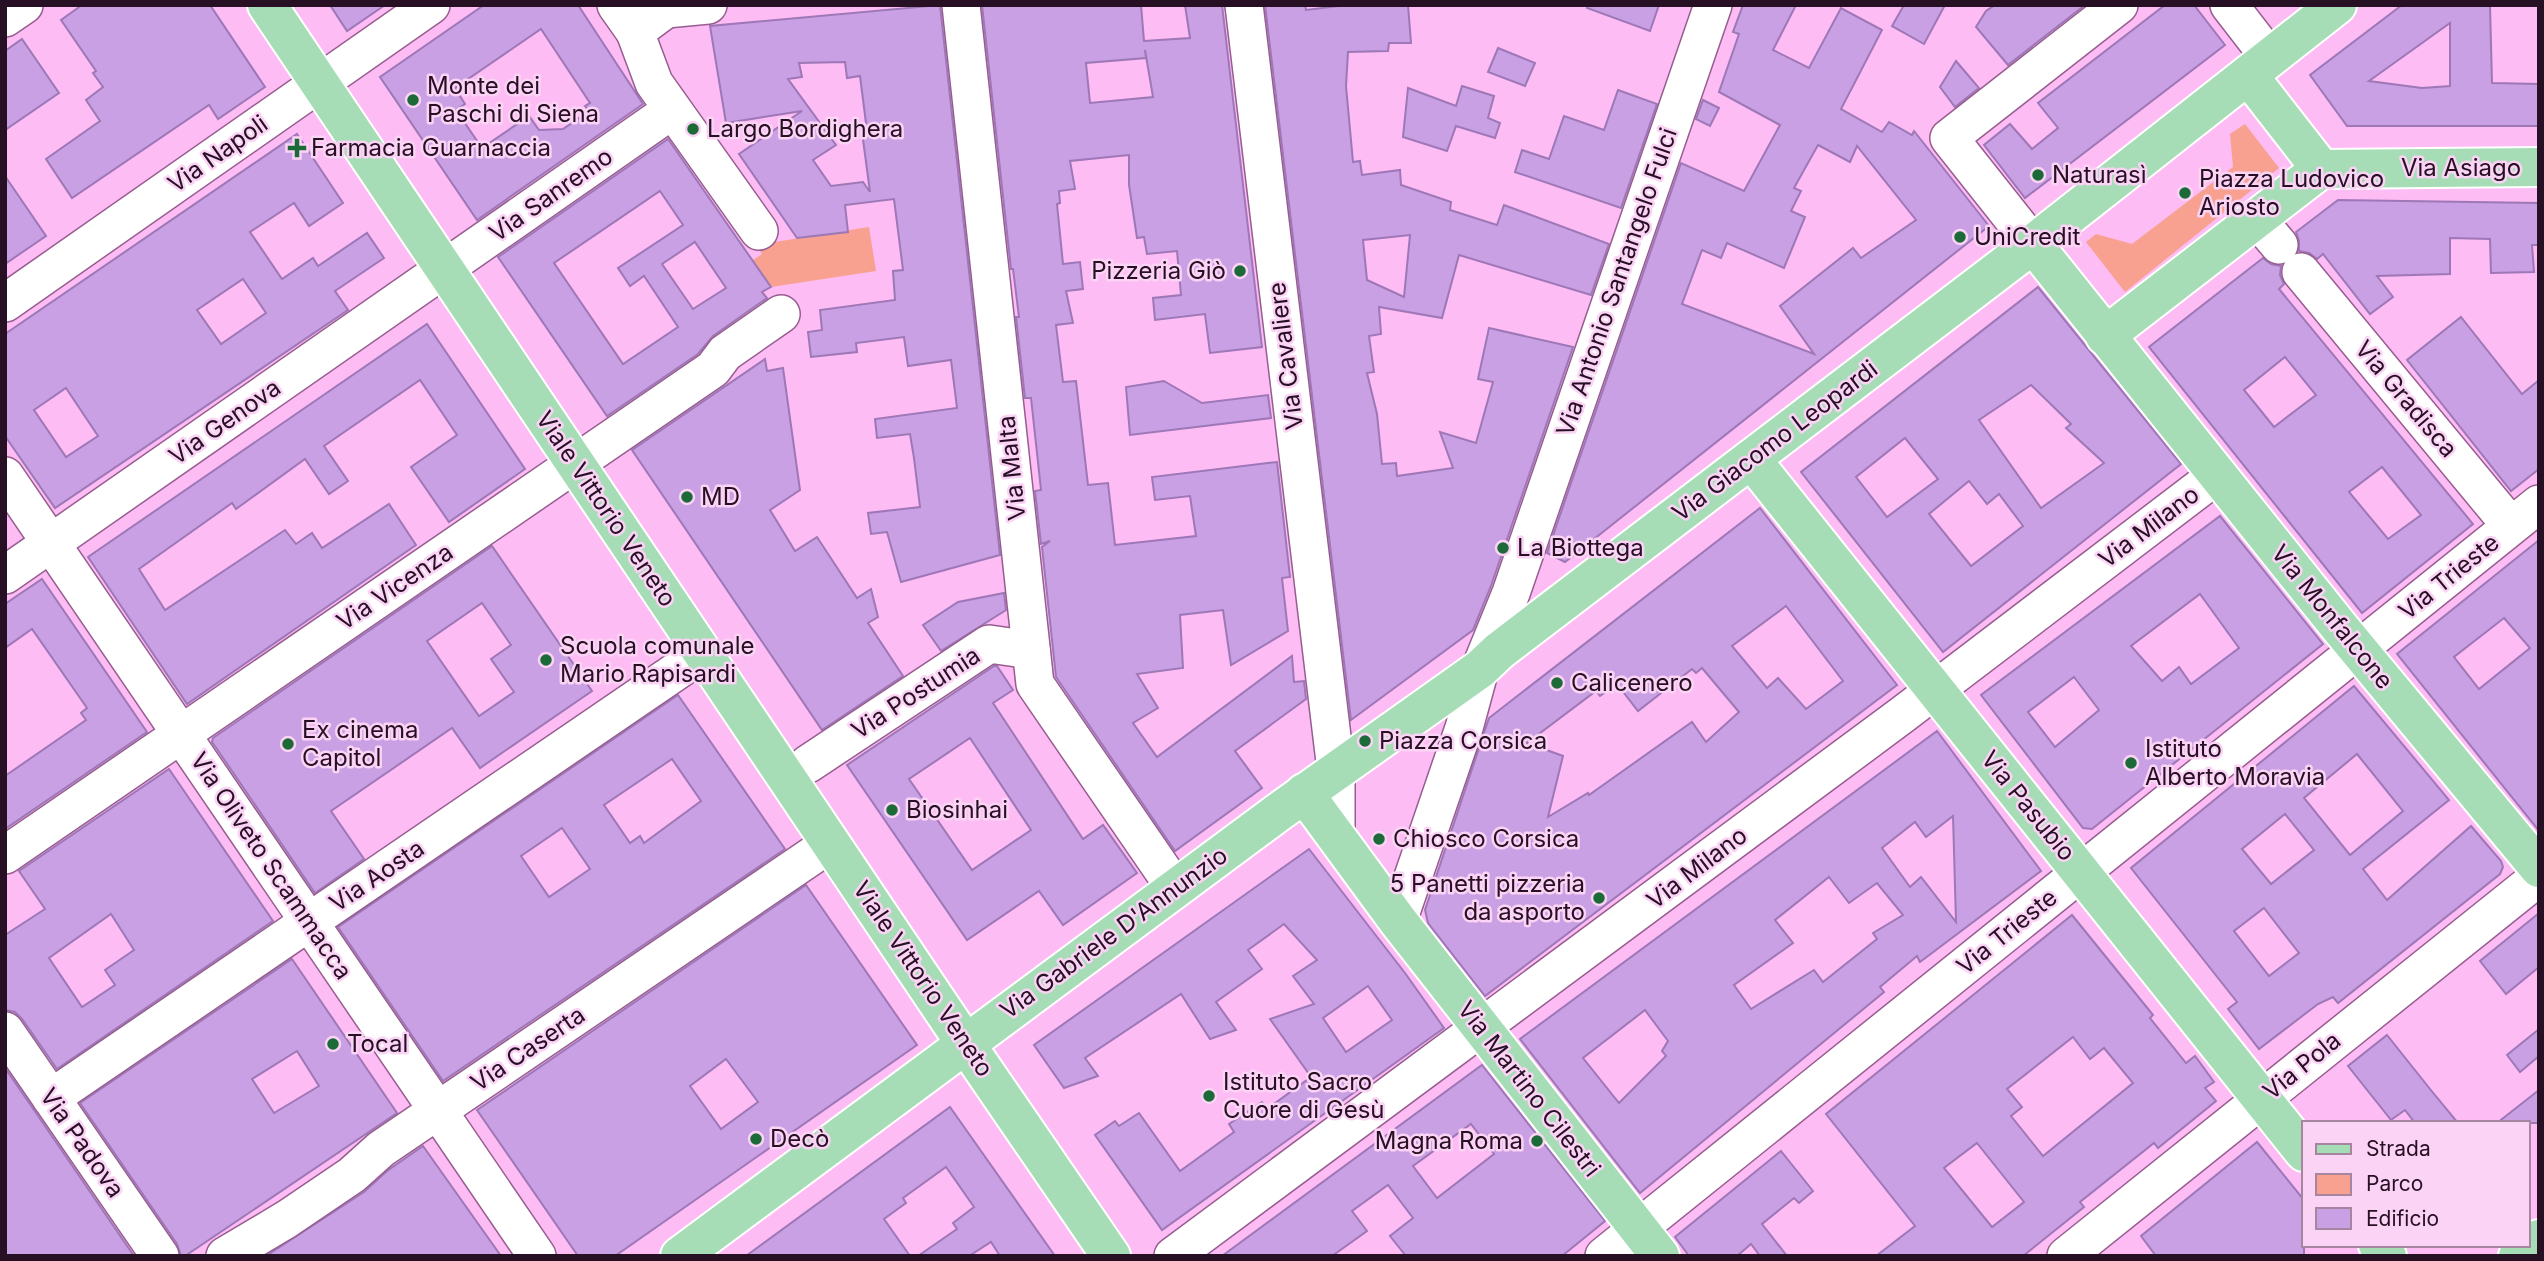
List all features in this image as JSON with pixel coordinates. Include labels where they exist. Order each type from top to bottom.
[{"type":"main road","name":"Viale Vittorio Veneto","points":[[267,5],[1111,1256]]},
{"type":"main road","points":[[2118,341],[2279,245],[2331,169],[2269,59],[2337,5]]},
{"type":"main road","name":"Via Giacomo Leopardi","points":[[1480,669],[1535,624],[2032,245],[2269,59]]},
{"type":"main road","name":"Via Asiago","points":[[2331,169],[2539,167]]},
{"type":"main road","name":"Via Monfalcone","points":[[2032,245],[2118,341],[2217,475],[2539,868]]},
{"type":"main road","name":"Via Pasubio","points":[[1751,460],[2302,1149]]},
{"type":"main road","name":"Via Gabriele D'Annunzio","points":[[680,1256],[1292,802],[1480,669]]},
{"type":"main road","name":"Via Martino Cilestri","points":[[1292,802],[1336,838],[1649,1242]]},
{"type":"street","points":[[5,18],[24,5]]},
{"type":"street","name":"Via Napoli","points":[[5,303],[431,5]]},
{"type":"street","points":[[708,5],[667,7],[626,18],[665,115],[759,231]]},
{"type":"street","name":"Via Malta","points":[[961,5],[1035,684],[1175,888]]},
{"type":"street","name":"Via Cavaliere","points":[[1244,5],[1336,771],[1336,838]]},
{"type":"street","name":"Via Antonio Santangelo Fulci","points":[[1398,921],[1464,728],[1480,669],[1517,576],[1713,5]]},
{"type":"street","points":[[2032,245],[1950,138],[2119,5]]},
{"type":"street","points":[[2238,17],[2269,59]]},
{"type":"street","name":"Via Sanremo","points":[[445,270],[665,115]]},
{"type":"street","name":"Via Gradisca","points":[[2279,245],[2525,515]]},
{"type":"street","name":"Via Genova","points":[[5,575],[445,270]]},
{"type":"street","name":"Via Vicenza","points":[[5,855],[713,369],[725,353],[781,314]]},
{"type":"street","name":"Via Milano","points":[[1172,1256],[1935,690],[2217,475]]},
{"type":"street","name":"Via Oliveto Scammacca","points":[[5,476],[537,1256]]},
{"type":"street","name":"Via Trieste","points":[[1604,1256],[1649,1242],[2081,872],[2525,515]]},
{"type":"street","points":[[1517,576],[1535,624]]},
{"type":"street","name":"Via Postumia","points":[[808,764],[989,644],[1031,650]]},
{"type":"street","name":"Via Aosta","points":[[51,1098],[703,653]]},
{"type":"street","name":"Via Caserta","points":[[225,1256],[287,1219],[352,1175],[381,1149],[831,843]]},
{"type":"street","name":"Via Pola","points":[[2066,1256],[2539,877]]},
{"type":"street","name":"Via Padova","points":[[5,1031],[160,1256]]},
{"type":"green space","points":[[2245,124],[2279,168],[2125,292],[2086,242],[2096,234],[2132,244],[2233,167],[2230,134]]},
{"type":"green space","points":[[869,227],[876,271],[771,287],[753,260],[762,254],[756,245]]},
{"type":"building","points":[[82,5],[210,5],[265,87],[218,119],[209,105],[72,198],[46,159],[100,121],[86,100],[103,87],[93,73],[96,71],[61,20]]},
{"type":"building","points":[[330,5],[385,5],[347,31]]},
{"type":"building","points":[[484,5],[578,5],[643,104],[477,220],[380,77]],"holes":[[[541,29],[590,103],[585,106],[589,111],[563,129],[539,130],[529,116],[482,148],[456,110],[465,104],[455,88]]]},
{"type":"building","points":[[940,5],[1000,555],[901,582],[887,532],[871,534],[868,513],[920,507],[910,434],[877,438],[875,419],[957,408],[951,360],[908,366],[904,337],[856,343],[857,352],[811,357],[808,332],[822,330],[820,310],[895,300],[893,271],[903,270],[894,199],[845,205],[848,232],[797,238],[739,154],[802,111],[726,123],[710,26]],"holes":[[[845,62],[847,78],[860,76],[867,131],[862,132],[870,192],[863,182],[831,186],[813,160],[836,145],[788,79],[802,77],[799,63]]]},
{"type":"building","points":[[982,5],[1141,5],[1144,41],[1190,38],[1185,5],[1222,5],[1262,347],[1210,353],[1205,314],[1155,320],[1153,298],[1181,295],[1177,251],[1147,254],[1144,237],[1137,238],[1129,185],[1129,155],[1070,161],[1075,189],[1059,191],[1060,203],[1057,204],[1063,264],[1080,262],[1083,289],[1066,291],[1073,323],[1056,325],[1063,382],[1076,381],[1088,485],[1108,483],[1115,545],[1196,536],[1190,496],[1155,500],[1152,477],[1277,462],[1290,577],[1282,578],[1288,631],[1231,665],[1223,610],[1180,615],[1183,668],[1137,674],[1158,708],[1133,723],[1157,757],[1292,656],[1294,682],[1304,681],[1306,699],[1235,751],[1262,788],[1175,851],[1056,677],[1042,547],[1050,541],[1041,544],[1035,491],[1041,490],[1031,398],[1025,398],[1016,317],[1019,317],[1011,269]],"holes":[[[1145,50],[1153,97],[1090,103],[1086,63],[1146,58]]]},
{"type":"building","points":[[1265,5],[1305,5],[1306,10],[1347,5],[1408,5],[1411,43],[1389,43],[1388,51],[1348,52],[1346,86],[1353,162],[1360,161],[1362,175],[1400,170],[1401,185],[1451,202],[1450,210],[1497,225],[1504,205],[1609,244],[1591,295],[1459,255],[1442,318],[1379,307],[1381,334],[1369,336],[1374,372],[1367,373],[1377,414],[1382,464],[1396,463],[1397,476],[1453,468],[1440,432],[1476,443],[1493,382],[1478,379],[1489,328],[1573,347],[1491,586],[1473,630],[1351,720]],"holes":[[[1410,235],[1404,297],[1367,280],[1363,240]]]},
{"type":"building","points":[[1588,5],[1659,5],[1650,31],[1587,8]]},
{"type":"building","points":[[1743,5],[1796,5],[1773,50],[1809,68],[1841,8],[1882,30],[1841,109],[1882,132],[1889,122],[1912,135],[1914,131],[1989,226],[1565,562],[1547,553],[1681,163],[1744,191],[1780,125],[1719,92],[1739,34],[1733,32]],"holes":[[[1818,145],[1850,162],[1857,146],[1916,220],[1861,258],[1853,248],[1780,306],[1814,354],[1682,304],[1702,250],[1721,258],[1727,243],[1784,268],[1805,217],[1791,211],[1801,191],[1794,188]]]},
{"type":"building","points":[[1904,5],[1945,5],[1924,44],[1892,26]]},
{"type":"building","points":[[1995,5],[2085,5],[2008,65],[1976,27],[1986,11]]},
{"type":"building","points":[[2165,5],[2194,5],[2225,45],[2025,198],[1984,145],[2010,124],[2032,149],[2058,128],[2038,103]]},
{"type":"building","points":[[2402,5],[2490,5],[2492,83],[2539,84],[2539,126],[2347,126],[2310,75]],"holes":[[[2450,23],[2450,86],[2422,88],[2369,81]]]},
{"type":"building","points":[[22,39],[59,93],[5,130],[5,51]]},
{"type":"building","points":[[1498,48],[1535,63],[1525,86],[1488,72]]},
{"type":"building","points":[[1956,61],[1979,88],[1955,107],[1940,87]]},
{"type":"building","points":[[1462,86],[1494,96],[1488,118],[1500,123],[1495,138],[1456,126],[1447,151],[1403,137],[1408,88],[1456,106]]},
{"type":"building","points":[[1618,90],[1657,104],[1621,208],[1515,172],[1522,150],[1549,159],[1564,116],[1604,130]]},
{"type":"building","points":[[1703,100],[1719,108],[1710,126],[1696,119]]},
{"type":"building","points":[[297,134],[343,203],[309,226],[294,203],[250,232],[282,279],[313,258],[318,266],[367,233],[384,258],[335,291],[348,310],[55,508],[5,436],[5,334]],"holes":[[[243,279],[266,313],[221,344],[197,310]],[[66,388],[98,436],[66,457],[34,410]]]},
{"type":"building","points":[[668,139],[771,287],[762,292],[767,298],[713,336],[698,354],[607,416],[498,257]],"holes":[[[660,191],[683,225],[618,268],[630,286],[644,276],[678,327],[623,364],[554,263]],[[695,242],[726,288],[693,309],[662,264]]]},
{"type":"building","points":[[5,176],[46,236],[5,264]]},
{"type":"building","points":[[2338,200],[2539,203],[2539,245],[2532,245],[2534,272],[2491,273],[2490,239],[2450,238],[2450,274],[2377,276],[2393,297],[2370,314],[2323,254],[2317,259],[2309,253],[2299,251],[2296,232]]},
{"type":"building","points":[[2263,258],[2271,264],[2281,266],[2280,275],[2284,284],[2279,289],[2473,524],[2362,613],[2149,347]],"holes":[[[2285,357],[2316,395],[2274,427],[2244,390]],[[2382,467],[2421,515],[2388,539],[2349,492]]]},
{"type":"building","points":[[2038,287],[2181,464],[1943,652],[1801,472]],"holes":[[[2031,385],[2071,424],[2066,428],[2104,463],[2041,508],[1979,420]],[[1905,438],[1938,479],[1887,517],[1856,477]],[[1969,481],[1987,504],[1999,494],[2023,526],[1971,566],[1929,514]]]},
{"type":"building","points":[[2461,317],[2522,394],[2539,380],[2539,469],[2511,491],[2407,360]]},
{"type":"building","points":[[427,324],[525,469],[449,522],[411,467],[457,435],[420,380],[324,446],[348,481],[329,494],[305,459],[236,509],[232,503],[139,569],[165,610],[285,530],[296,544],[312,533],[322,548],[389,504],[416,545],[187,704],[88,557]]},
{"type":"building","points":[[765,359],[767,371],[783,368],[800,490],[770,510],[795,551],[817,537],[857,598],[871,589],[878,617],[868,623],[903,676],[822,730],[632,450]]},
{"type":"building","points":[[1164,381],[1202,403],[1268,395],[1271,418],[1130,435],[1126,387]]},
{"type":"building","points":[[1760,508],[1897,685],[1485,996],[1428,923],[1425,910],[1489,718]],"holes":[[[1786,606],[1843,681],[1806,709],[1778,678],[1767,688],[1732,646]],[[1702,668],[1739,712],[1706,742],[1692,722],[1589,795],[1588,793],[1548,817],[1563,756],[1527,743],[1596,691],[1600,696],[1617,684],[1638,711],[1692,669],[1696,673]]]},
{"type":"building","points":[[2220,516],[2323,644],[2092,829],[2083,828],[1981,695]],"holes":[[[2200,594],[2239,648],[2191,684],[2179,667],[2162,681],[2131,646]],[[2074,677],[2099,710],[2055,747],[2028,712]]]},
{"type":"building","points":[[2539,540],[2539,831],[2397,654]],"holes":[[[2504,618],[2530,648],[2479,689],[2454,657]]]},
{"type":"building","points":[[492,546],[592,691],[480,768],[452,728],[331,811],[364,859],[315,893],[212,742],[213,738]],"holes":[[[482,603],[511,645],[491,659],[514,692],[479,716],[427,641]]]},
{"type":"building","points":[[42,579],[147,732],[5,829],[5,776],[86,720],[81,713],[87,708],[32,629],[5,648],[5,604]]},
{"type":"building","points":[[1004,593],[1006,610],[941,651],[923,625],[958,602]]},
{"type":"building","points":[[997,666],[1013,690],[993,703],[1083,839],[1103,825],[1137,873],[1063,925],[1039,891],[967,940],[847,765]],"holes":[[[970,738],[1031,830],[972,870],[909,779]]]},
{"type":"building","points":[[2354,686],[2449,800],[2363,869],[2387,900],[2471,826],[2501,861],[2503,867],[2500,874],[2338,1003],[2333,997],[2318,1004],[2259,1049],[2228,1009],[2237,1002],[2131,868]],"holes":[[[2357,754],[2403,811],[2350,855],[2304,798]],[[2285,814],[2314,850],[2271,884],[2242,849]],[[2264,908],[2299,953],[2269,976],[2234,931]]]},
{"type":"building","points":[[678,695],[785,849],[443,1081],[338,927]],"holes":[[[672,759],[701,801],[644,843],[640,836],[630,843],[604,805]],[[562,828],[590,869],[549,897],[521,856]]]},
{"type":"building","points":[[1937,731],[2041,871],[1920,962],[1917,956],[1880,987],[1884,992],[1640,1193],[1520,1039]],"holes":[[[1953,816],[1956,922],[1921,877],[1910,887],[1882,848],[1915,822],[1926,837]],[[1829,877],[1849,903],[1877,883],[1903,915],[1873,933],[1877,939],[1823,982],[1814,970],[1751,1009],[1734,985],[1793,943],[1775,920]],[[1645,1010],[1668,1041],[1662,1051],[1666,1056],[1619,1103],[1583,1058]]]},
{"type":"building","points":[[169,769],[273,921],[57,1069],[22,1019],[15,1012],[5,1010],[5,935],[45,909],[19,871]],"holes":[[[111,914],[134,950],[105,970],[115,985],[82,1007],[49,958]]]},
{"type":"building","points":[[1309,849],[1444,1028],[1162,1230],[1095,1135],[1115,1121],[1119,1126],[1139,1113],[1180,1171],[1234,1132],[1229,1124],[1262,1102],[1267,1109],[1311,1077],[1270,1019],[1314,1004],[1293,976],[1317,960],[1284,924],[1248,950],[1262,969],[1216,1002],[1236,1030],[1210,1039],[1181,994],[1085,1058],[1098,1076],[1064,1088],[1034,1045]],"holes":[[[1368,986],[1392,1020],[1346,1052],[1323,1018]]]},
{"type":"building","points":[[806,885],[917,1045],[615,1256],[578,1256],[477,1110]],"holes":[[[726,1059],[758,1102],[721,1129],[690,1086]]]},
{"type":"building","points":[[2539,913],[2539,967],[2506,994],[2480,961]]},
{"type":"building","points":[[2072,915],[2153,1015],[2150,1018],[2186,1063],[2195,1056],[2214,1082],[2205,1088],[2216,1101],[2158,1148],[2154,1143],[2080,1202],[2084,1207],[2023,1256],[1876,1256],[1915,1226],[1826,1114]],"holes":[[[2073,1037],[2090,1059],[2104,1048],[2133,1083],[2043,1156],[2011,1116],[2022,1107],[2007,1089]],[[1977,1143],[2024,1202],[1992,1227],[1944,1168]]]},
{"type":"building","points":[[292,959],[397,1113],[185,1256],[181,1256],[177,1244],[80,1103]],"holes":[[[297,1051],[319,1086],[274,1113],[252,1079]]]},
{"type":"building","points":[[2539,1029],[2539,1056],[2520,1072],[2507,1055]]},
{"type":"building","points":[[2387,1035],[2456,1121],[2413,1121],[2405,1110],[2391,1120],[2348,1066]]},
{"type":"building","points":[[1482,1065],[1605,1221],[1562,1256],[1406,1256],[1390,1236],[1413,1218],[1388,1185],[1352,1211],[1367,1231],[1332,1256],[1222,1256]],"holes":[[[1471,1124],[1494,1154],[1437,1198],[1413,1166]]]},
{"type":"building","points":[[5,1068],[34,1110],[134,1256],[5,1256]]},
{"type":"building","points":[[2539,1090],[2539,1123],[2500,1121]]},
{"type":"building","points":[[950,1107],[1055,1256],[1000,1256],[991,1242],[969,1256],[918,1256],[957,1229],[953,1223],[974,1207],[946,1167],[903,1198],[906,1203],[884,1219],[910,1256],[746,1256]]},
{"type":"building","points":[[2257,1142],[2302,1198],[2304,1256],[2156,1256],[2141,1236]]},
{"type":"building","points":[[423,1146],[501,1256],[266,1256],[364,1192],[387,1171]]},
{"type":"building","points":[[1781,1151],[1813,1191],[1799,1203],[1794,1198],[1762,1224],[1787,1256],[1760,1256],[1751,1244],[1737,1256],[1689,1256],[1675,1237]]},
{"type":"place","name":"Monte dei Paschi di Siena","points":[[413,100]]},
{"type":"place","name":"Largo Bordighera","points":[[693,129]]},
{"type":"place","name":"Farmacia Guarnaccia","points":[[297,148]]},
{"type":"place","name":"Naturasì","points":[[2038,175]]},
{"type":"place","name":"Piazza Ludovico Ariosto","points":[[2185,193]]},
{"type":"place","name":"UniCredit","points":[[1960,237]]},
{"type":"place","name":"Pizzeria Giò","points":[[1240,271]]},
{"type":"place","name":"MD","points":[[687,497]]},
{"type":"place","name":"La Biottega","points":[[1503,548]]},
{"type":"place","name":"Scuola comunale Mario Rapisardi","points":[[546,660]]},
{"type":"place","name":"Calicenero","points":[[1557,683]]},
{"type":"place","name":"Piazza Corsica","points":[[1365,741]]},
{"type":"place","name":"Ex cinema Capitol","points":[[288,744]]},
{"type":"place","name":"Istituto Alberto Moravia","points":[[2131,763]]},
{"type":"place","name":"Biosinhai","points":[[892,810]]},
{"type":"place","name":"Chiosco Corsica","points":[[1379,839]]},
{"type":"place","name":"5 Panetti pizzeria da asporto","points":[[1599,898]]},
{"type":"place","name":"Tocal","points":[[333,1044]]},
{"type":"place","name":"Istituto Sacro Cuore di Gesù","points":[[1209,1096]]},
{"type":"place","name":"Decò","points":[[756,1139]]},
{"type":"place","name":"Magna Roma","points":[[1537,1141]]}]
